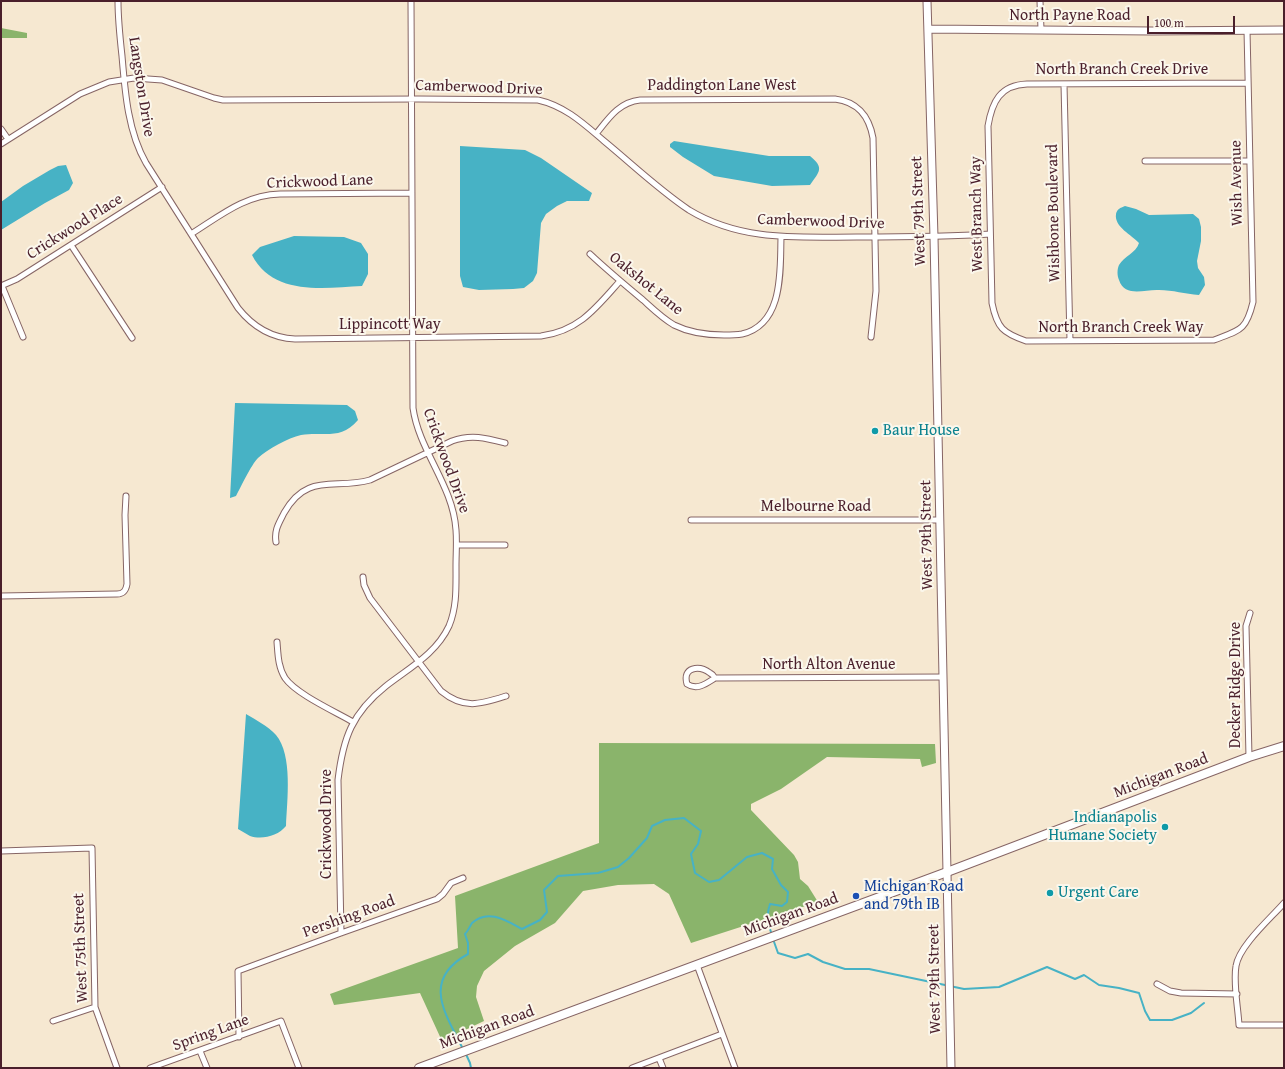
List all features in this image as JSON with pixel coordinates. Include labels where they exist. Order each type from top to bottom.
[{"type":"main road","name":"West 79th Street","points":[[927,1],[934,237],[951,1068]]},
{"type":"main road","name":"North Payne Road","points":[[928,29],[1284,30]]},
{"type":"main road","name":"Michigan Road","points":[[419,1068],[947,872],[1249,757],[1284,746]]},
{"type":"street","name":"Langston Drive","points":[[118,1],[124,79],[136,143],[145,161],[191,234]]},
{"type":"street","name":"Crickwood Drive","points":[[341,933],[338,780],[342,751],[353,722],[361,712],[379,692],[430,653],[444,636],[454,611],[456,595],[457,545],[456,522],[453,506],[419,434],[414,418],[413,408],[411,1]]},
{"type":"street","points":[[1040,1],[1040,30]]},
{"type":"street","name":"Wish Avenue","points":[[1239,330],[1249,317],[1253,302],[1247,30]]},
{"type":"street","name":"Camberwood Drive","points":[[1,144],[80,94],[104,84],[134,78],[162,80],[223,100],[411,99],[543,101],[566,111],[689,210],[723,226],[739,231],[781,238],[934,237],[990,234]]},
{"type":"street","name":"North Branch Creek Drive","points":[[999,96],[1012,87],[1022,84],[1248,83]]},
{"type":"street","name":"Wishbone Boulevard","points":[[1064,84],[1070,341]]},
{"type":"street","name":"West Branch Way","points":[[999,96],[991,109],[988,126],[990,234],[992,303],[996,318],[1004,331]]},
{"type":"street","name":"Paddington Lane West","points":[[596,134],[617,110],[629,102],[640,100],[835,99],[848,102],[859,109],[869,122],[873,138],[875,237]]},
{"type":"street","points":[[1,129],[8,139]]},
{"type":"street","points":[[1145,161],[1250,161]]},
{"type":"street","name":"Crickwood Place","points":[[1,286],[17,279],[162,187]]},
{"type":"street","name":"Crickwood Lane","points":[[191,234],[244,201],[263,196],[276,194],[412,193]]},
{"type":"street","name":"Lippincott Way","points":[[191,234],[241,312],[252,324],[269,334],[282,338],[536,337],[554,334],[572,327],[588,316],[620,281]]},
{"type":"street","points":[[871,337],[876,291],[875,237]]},
{"type":"street","name":"Oakshot Lane","points":[[590,254],[662,317],[680,328],[704,334],[742,334],[753,330],[766,319],[775,301],[780,279],[781,238]]},
{"type":"street","points":[[71,245],[132,338]]},
{"type":"street","points":[[1,286],[23,337]]},
{"type":"street","name":"North Branch Creek Way","points":[[1004,331],[1011,336],[1026,341],[1070,341],[1214,340],[1239,330]]},
{"type":"street","points":[[276,542],[275,532],[278,524],[289,506],[302,492],[321,485],[355,483],[370,480],[452,441],[466,437],[484,437],[505,443]]},
{"type":"street","points":[[1,596],[117,594],[123,592],[126,589],[127,584],[125,515],[126,496]]},
{"type":"street","name":"Melbourne Road","points":[[691,520],[940,520]]},
{"type":"street","points":[[457,545],[505,545]]},
{"type":"street","points":[[363,577],[364,585],[370,598],[441,691],[448,697],[458,702],[476,704],[506,696]]},
{"type":"street","name":"Decker Ridge Drive","points":[[1249,757],[1246,626],[1250,613]]},
{"type":"street","points":[[277,642],[279,665],[288,682],[301,693],[353,722]]},
{"type":"street","name":"North Alton Avenue","points":[[715,678],[710,673],[702,669],[695,668],[686,673],[687,684],[695,687],[701,686],[715,678],[943,677]]},
{"type":"street","name":"West 75th Street","points":[[1,850],[92,848],[95,1007],[117,1068]]},
{"type":"street","name":"Pershing Road","points":[[239,1037],[238,971],[437,899],[451,884],[463,878]]},
{"type":"street","points":[[1284,903],[1246,945],[1240,955],[1235,973],[1239,1025],[1284,1025]]},
{"type":"street","points":[[697,965],[735,1068]]},
{"type":"street","points":[[1157,984],[1170,991],[1181,993],[1237,994]]},
{"type":"street","points":[[53,1021],[95,1007]]},
{"type":"street","name":"Spring Lane","points":[[150,1068],[281,1022],[299,1068]]},
{"type":"street","points":[[632,1068],[722,1034]]},
{"type":"street","points":[[200,1051],[207,1068]]},
{"type":"street","points":[[659,1058],[663,1068]]},
{"type":"green space","points":[[1,28],[27,33],[27,38],[1,38]]},
{"type":"green space","points":[[599,743],[935,744],[936,763],[922,767],[920,759],[827,757],[781,789],[751,804],[751,810],[794,855],[798,862],[800,879],[808,886],[818,902],[691,943],[669,894],[654,884],[618,885],[583,891],[555,923],[515,946],[484,971],[477,986],[476,997],[484,1021],[442,1041],[420,993],[334,1005],[330,994],[458,948],[455,896],[599,843]]},
{"type":"water","points":[[674,141],[769,156],[810,156],[818,164],[819,170],[810,185],[772,186],[714,176],[670,147],[670,144]]},
{"type":"water","points":[[460,146],[525,150],[541,158],[592,193],[589,201],[567,201],[546,214],[541,223],[537,273],[533,281],[524,288],[479,290],[463,287],[460,276]]},
{"type":"water","points":[[66,165],[73,183],[69,190],[1,230],[1,202],[23,186],[50,170],[58,166]]},
{"type":"water","points":[[1125,206],[1149,215],[1193,214],[1199,219],[1201,227],[1201,241],[1197,261],[1198,268],[1204,277],[1205,285],[1199,295],[1164,290],[1131,291],[1122,286],[1118,277],[1118,267],[1139,243],[1121,227],[1116,219],[1117,211]]},
{"type":"water","points":[[294,236],[344,237],[361,243],[368,254],[368,274],[362,286],[331,288],[300,287],[273,277],[261,268],[252,255],[260,247]]},
{"type":"water","points":[[235,403],[347,405],[355,411],[358,420],[345,431],[338,433],[301,435],[284,441],[255,461],[236,496],[230,498]]},
{"type":"water","points":[[246,714],[266,726],[276,735],[285,754],[287,766],[288,791],[286,826],[274,835],[260,838],[250,836],[238,829]]},
{"type":"waterway","points":[[463,1049],[444,1010],[441,998],[441,986],[445,975],[454,964],[468,954],[468,943],[465,934],[472,923],[484,916],[491,916],[497,917],[522,929],[540,920],[547,912],[544,890],[558,876],[598,873],[618,867],[629,858],[647,838],[652,826],[665,820],[684,818],[701,831],[698,844],[691,854],[695,873],[709,882],[719,880],[747,857],[762,853],[773,859],[772,869],[781,885],[788,892],[787,902],[782,906],[770,904],[768,920],[772,935]]},
{"type":"waterway","points":[[773,939],[778,953],[795,958],[808,954],[823,962],[845,969],[869,969],[964,989],[999,987],[1047,967],[1075,979],[1084,975],[1099,985],[1139,993],[1145,1011],[1150,1020],[1172,1020],[1191,1013],[1204,1003]]},
{"type":"waterway","points":[[465,1052],[471,1068]]},
{"type":"place","name":"Baur House","points":[[875,431]]},
{"type":"place","name":"Indianapolis Humane Society","points":[[1165,827]]},
{"type":"place","name":"Urgent Care","points":[[1050,893]]},
{"type":"place","name":"Michigan Road and 79th IB","points":[[856,896]]}]
